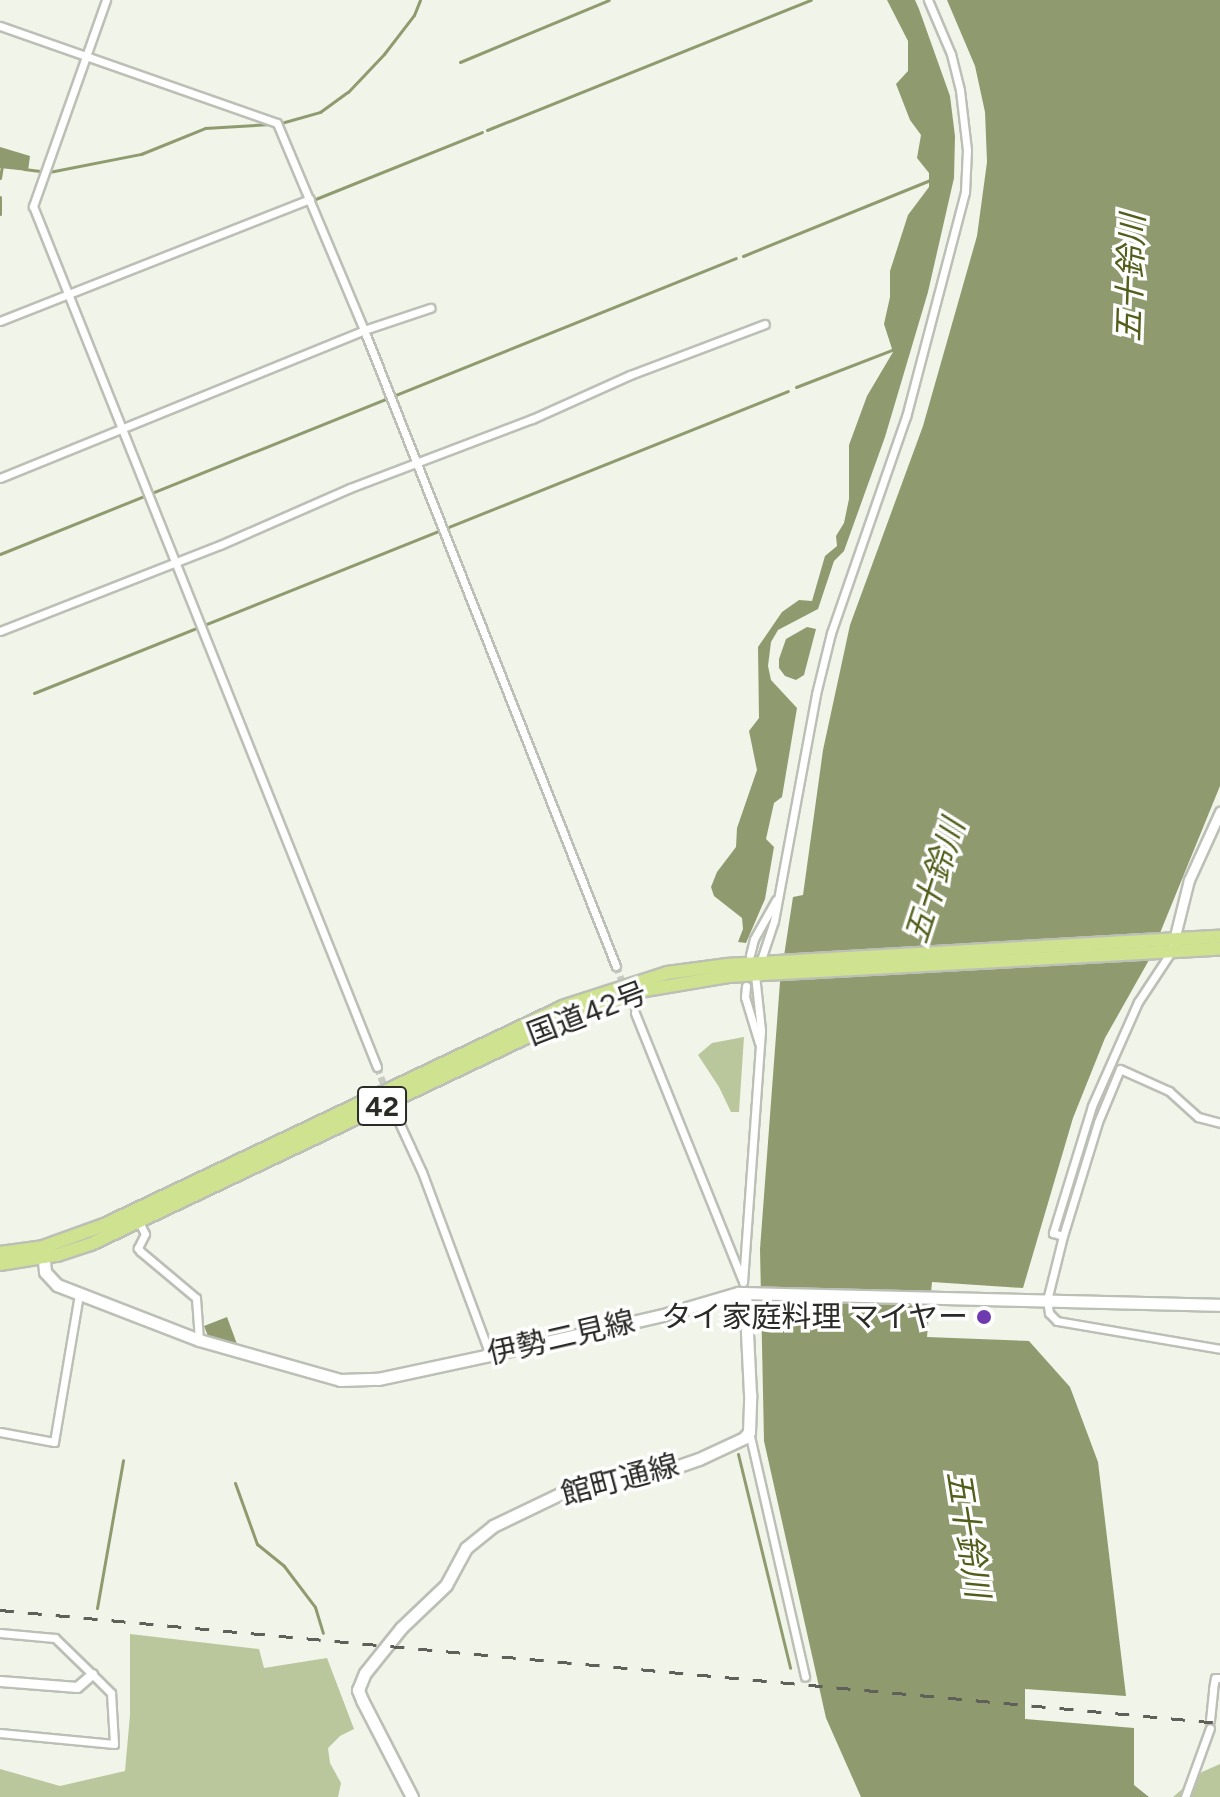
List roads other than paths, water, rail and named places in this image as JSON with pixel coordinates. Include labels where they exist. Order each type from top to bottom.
[{"type":"highway","name":"国道42号","points":[[1167,946],[1220,937]]},
{"type":"highway","name":"国道42号","points":[[0,1253],[43,1252],[595,994],[667,973],[1167,946],[1220,949]]},
{"type":"highway","name":"国道42号","points":[[0,1264],[43,1252],[91,1244],[571,1016],[675,983],[761,966]]},
{"type":"main road","name":"伊勢二見線","points":[[43,1252],[51,1281],[79,1294],[199,1340],[340,1380],[378,1379],[490,1355],[663,1315],[748,1289],[1220,1305]]},
{"type":"main road","points":[[748,1289],[749,1432]]},
{"type":"main road","name":"館町通線","points":[[412,1797],[362,1700],[360,1682],[401,1628],[446,1585],[466,1548],[493,1526],[572,1488],[644,1478],[699,1459],[749,1432]]},
{"type":"street","points":[[106,0],[33,206],[377,1067]]},
{"type":"street","points":[[761,966],[778,897],[816,694],[831,633],[906,417],[965,192],[967,150],[960,90],[951,54],[928,0]]},
{"type":"street","points":[[0,26],[277,123],[364,330],[616,966]]},
{"type":"street","points":[[0,321],[310,199]]},
{"type":"street","points":[[0,478],[364,330],[430,308]]},
{"type":"street","points":[[0,631],[532,419],[630,375],[765,324]]},
{"type":"street","points":[[1063,1236],[1053,1233],[1092,1106],[1138,1002],[1167,946],[1189,880],[1220,812]]},
{"type":"street","points":[[748,1289],[760,1045],[759,928],[778,897]]},
{"type":"street","points":[[746,986],[745,997],[760,1045]]},
{"type":"street","points":[[635,1013],[748,1289]]},
{"type":"street","points":[[1220,1123],[1198,1117],[1169,1091],[1120,1069],[1098,1122],[1047,1300],[1049,1313],[1057,1321],[1220,1349]]},
{"type":"street","points":[[397,1118],[422,1172],[490,1355]]},
{"type":"street","points":[[139,1222],[145,1234],[138,1248],[140,1251],[196,1298],[199,1340]]},
{"type":"street","points":[[0,1432],[54,1442],[79,1294]]},
{"type":"street","points":[[749,1432],[805,1677]]},
{"type":"street","points":[[0,1633],[55,1638],[92,1674],[111,1693],[114,1744],[0,1733]]},
{"type":"street","points":[[0,1681],[77,1687],[92,1674]]},
{"type":"street","points":[[1185,1797],[1210,1724],[1215,1678],[1220,1678]]},
{"type":"water","points":[[887,0],[915,0],[919,9],[950,96],[955,136],[954,178],[928,292],[885,437],[844,551],[834,561],[818,609],[778,630],[771,642],[768,666],[771,680],[797,708],[782,797],[774,803],[766,839],[774,847],[765,899],[746,943],[738,942],[743,929],[742,918],[714,896],[711,887],[717,872],[736,847],[737,828],[757,770],[749,731],[759,718],[758,647],[782,612],[799,600],[812,601],[825,556],[837,546],[836,536],[844,523],[849,499],[849,445],[867,396],[893,352],[884,324],[890,297],[890,271],[908,215],[929,187],[929,173],[917,158],[921,135],[910,120],[896,84],[908,71],[908,41]]},
{"type":"water","name":"五十鈴川","points":[[947,0],[1220,0],[1220,786],[1149,960],[1105,1038],[1073,1118],[1023,1288],[932,1282],[927,1337],[1029,1341],[1070,1387],[1098,1462],[1126,1696],[1025,1689],[1025,1719],[1134,1728],[1134,1785],[1149,1797],[861,1797],[826,1718],[764,1441],[760,1249],[780,982],[793,897],[803,895],[823,750],[850,625],[923,426],[977,236],[987,162],[985,112],[975,66]]},
{"type":"water","points":[[0,147],[30,156],[28,171],[0,168]]},
{"type":"water","points":[[807,627],[816,629],[804,675],[796,680],[785,676],[779,668],[779,659],[786,639]]},
{"type":"water","points":[[227,1317],[237,1344],[257,1351],[256,1356],[210,1341],[204,1326]]},
{"type":"waterway","points":[[281,123],[320,112],[348,92],[384,54],[414,15],[420,0]]},
{"type":"waterway","points":[[460,62],[609,0]]},
{"type":"waterway","points":[[487,130],[811,0]]},
{"type":"waterway","points":[[0,30],[79,58]]},
{"type":"waterway","points":[[88,61],[262,122]]},
{"type":"waterway","points":[[49,172],[141,154],[205,128],[271,124]]},
{"type":"waterway","points":[[313,200],[482,132]]},
{"type":"waterway","points":[[0,178],[2,166]]},
{"type":"waterway","points":[[24,169],[40,171]]},
{"type":"waterway","points":[[743,256],[930,180]]},
{"type":"waterway","points":[[0,197],[0,214]]},
{"type":"waterway","points":[[0,554],[736,258]]},
{"type":"waterway","points":[[3,324],[46,307]]},
{"type":"waterway","points":[[796,387],[892,350]]},
{"type":"waterway","points":[[34,693],[788,391]]},
{"type":"waterway","points":[[738,1454],[790,1668]]},
{"type":"waterway","points":[[97,1608],[123,1460]]},
{"type":"waterway","points":[[235,1483],[257,1544],[284,1566],[315,1607],[323,1633]]},
{"type":"tunnel","points":[[616,966],[635,1013]]},
{"type":"tunnel","points":[[377,1067],[397,1118]]},
{"type":"railway","points":[[0,1610],[1220,1723]]},
{"type":"place","name":"タイ家庭料理 マイヤー","points":[[984,1317]]}]
